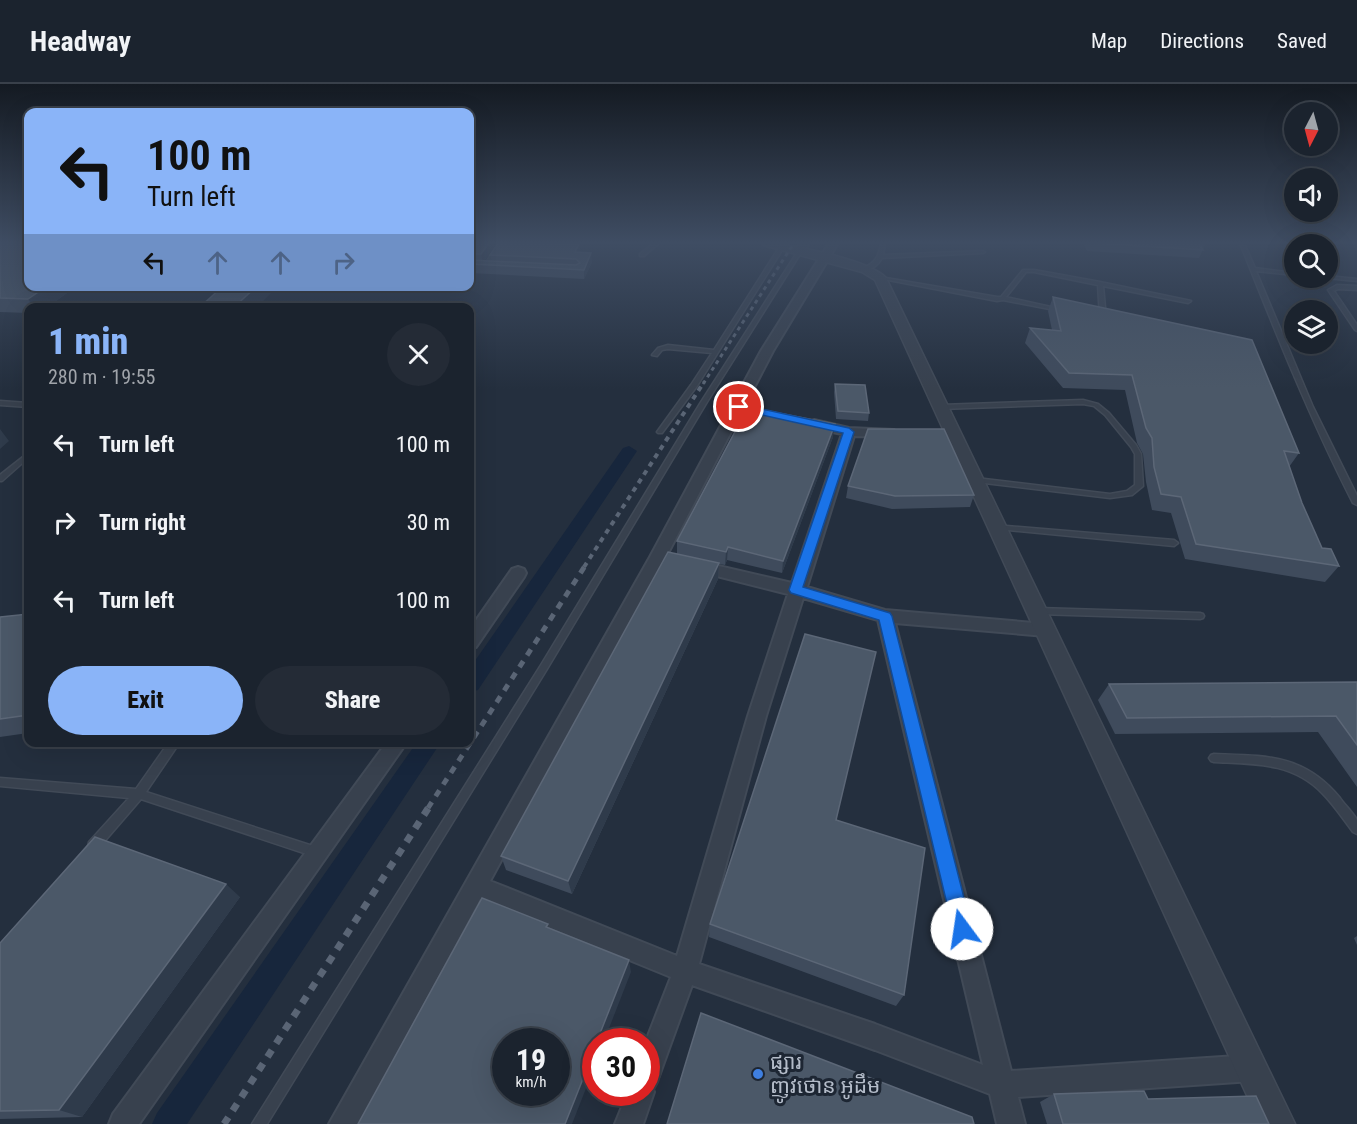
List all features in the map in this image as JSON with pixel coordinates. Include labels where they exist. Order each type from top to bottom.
[{"type":"street","points":[[343,1124],[476,886],[670,560],[744,408],[767,351],[804,292]]},
{"type":"street","points":[[887,292],[941,407],[948,433],[976,480],[1278,1124]]},
{"type":"street","points":[[804,422],[849,432],[899,433]]},
{"type":"street","points":[[660,1039],[686,970],[757,716],[849,432]]},
{"type":"street","points":[[670,560],[796,590],[885,616],[1042,621]]},
{"type":"street","points":[[474,636],[518,573]]},
{"type":"street","points":[[885,616],[1011,1124]]},
{"type":"street","points":[[123,1124],[394,747]]},
{"type":"street","points":[[476,886],[686,970],[875,1037],[1001,1085],[1252,1068]]},
{"type":"street","points":[[629,1124],[636,1106]]},
{"type":"lane","points":[[660,432],[757,292]]},
{"type":"lane","points":[[259,1124],[544,667],[704,402],[763,292]]},
{"type":"lane","points":[[960,292],[1066,312]]},
{"type":"lane","points":[[1003,298],[1008,292]]},
{"type":"lane","points":[[1098,319],[1104,317],[1101,292]]},
{"type":"lane","points":[[1142,292],[1188,301]]},
{"type":"lane","points":[[1263,292],[1332,453],[1357,503]]},
{"type":"lane","points":[[1332,292],[1357,329]]},
{"type":"lane","points":[[656,355],[660,349],[668,347],[716,352]]},
{"type":"lane","points":[[941,407],[1083,402],[1096,405],[1107,414],[1138,453],[1139,486],[1129,493],[1110,496],[976,480]]},
{"type":"lane","points":[[0,403],[24,405]]},
{"type":"lane","points":[[0,479],[24,458]]},
{"type":"lane","points":[[998,527],[1174,543]]},
{"type":"lane","points":[[1042,621],[1200,616]]},
{"type":"lane","points":[[85,854],[138,794],[171,747]]},
{"type":"lane","points":[[1214,758],[1265,761],[1290,766],[1313,778],[1332,796],[1357,829]]},
{"type":"lane","points":[[0,782],[138,794],[319,853]]},
{"type":"building","points":[[0,292],[39,292],[28,299],[0,298]]},
{"type":"building","points":[[217,292],[251,292],[238,303],[204,303]]},
{"type":"building","points":[[1053,297],[1252,340],[1299,453],[1284,451],[1302,503],[1322,548],[1331,549],[1339,566],[1196,544],[1181,497],[1161,494],[1154,467],[1152,438],[1146,428],[1132,375],[1069,373],[1030,328],[1061,331]]},
{"type":"building","points":[[835,384],[865,385],[869,413],[838,411]]},
{"type":"building","points":[[748,407],[835,424],[783,561],[728,547],[726,552],[677,541]]},
{"type":"building","points":[[868,429],[944,429],[974,495],[895,496],[848,486]]},
{"type":"building","points":[[668,552],[719,563],[568,881],[501,856]]},
{"type":"building","points":[[24,614],[24,716],[0,719],[0,617]]},
{"type":"building","points":[[805,634],[876,652],[836,820],[925,848],[904,995],[710,924]]},
{"type":"building","points":[[1357,682],[1357,745],[1336,716],[1127,718],[1109,684]]},
{"type":"building","points":[[95,837],[226,884],[59,1110],[0,1111],[0,943]]},
{"type":"building","points":[[482,898],[548,924],[546,927],[629,960],[602,1028],[582,1028],[582,1081],[565,1124],[358,1124]]},
{"type":"building","name":"ផ្សារ ញូវថោន អូដឹម","points":[[701,1013],[972,1117],[974,1124],[667,1124]]},
{"type":"building","points":[[1144,1091],[1148,1099],[1256,1096],[1269,1124],[1063,1124],[1054,1094]]},
{"type":"waterway","points":[[474,678],[629,451]]},
{"type":"waterway","points":[[168,1124],[427,747]]},
{"type":"railway","points":[[703,384],[763,292]]},
{"type":"railway","points":[[584,567],[704,382]]},
{"type":"railway","points":[[474,737],[585,566]]},
{"type":"railway","points":[[428,808],[468,747]]},
{"type":"railway","points":[[224,1124],[429,807]]},
{"type":"place","name":"ផ្សារ ញូវថោន អូដឹម","points":[[758,1074]]},
{"type":"route","points":[[739,407],[849,432],[796,590],[885,616],[962,929]]}]
